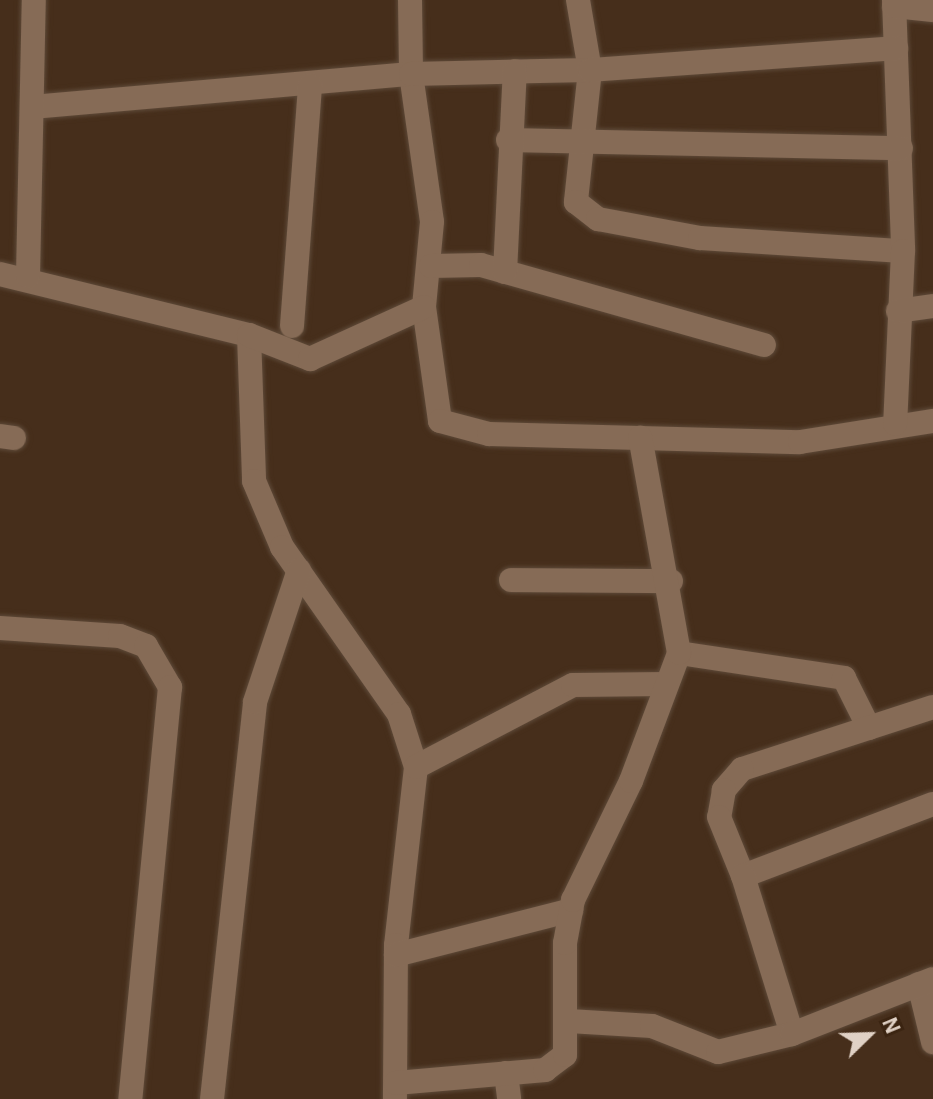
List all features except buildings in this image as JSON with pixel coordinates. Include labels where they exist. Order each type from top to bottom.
[{"type":"street","points":[[28,276],[34,0]]},
{"type":"street","points":[[410,0],[411,74],[431,266],[424,307],[440,421],[459,432],[800,442],[895,424],[933,421]]},
{"type":"street","points":[[578,0],[590,70],[579,142],[576,202],[598,219],[700,238],[903,251]]},
{"type":"street","points":[[895,424],[903,251],[894,3],[933,10]]},
{"type":"street","points":[[32,107],[310,86],[411,74],[590,70],[896,48]]},
{"type":"street","points":[[505,272],[508,140],[515,71]]},
{"type":"street","points":[[292,326],[310,86]]},
{"type":"street","points":[[508,140],[901,148]]},
{"type":"street","points":[[431,266],[505,272],[764,345]]},
{"type":"street","points":[[0,274],[28,276],[112,305],[249,335],[310,359],[424,307]]},
{"type":"street","points":[[898,311],[933,306]]},
{"type":"street","points":[[249,335],[254,481],[299,570],[399,714],[416,767],[396,955],[395,1091],[562,1062],[569,1021],[571,910],[679,653],[671,581],[640,437]]},
{"type":"street","points":[[212,1099],[255,702],[299,570]]},
{"type":"street","points":[[511,580],[671,581]]},
{"type":"street","points":[[0,628],[120,636],[146,646],[170,687],[130,1099]]},
{"type":"street","points":[[679,653],[844,678],[869,728]]},
{"type":"street","points":[[416,767],[573,685],[666,684]]},
{"type":"street","points":[[792,1034],[743,876],[719,817],[724,790],[742,769],[933,707]]},
{"type":"street","points":[[743,876],[933,804]]},
{"type":"street","points":[[396,955],[571,910]]},
{"type":"street","points":[[569,1021],[652,1026],[718,1052],[792,1034],[926,982],[933,1042]]},
{"type":"street","points":[[506,1073],[509,1099]]}]
